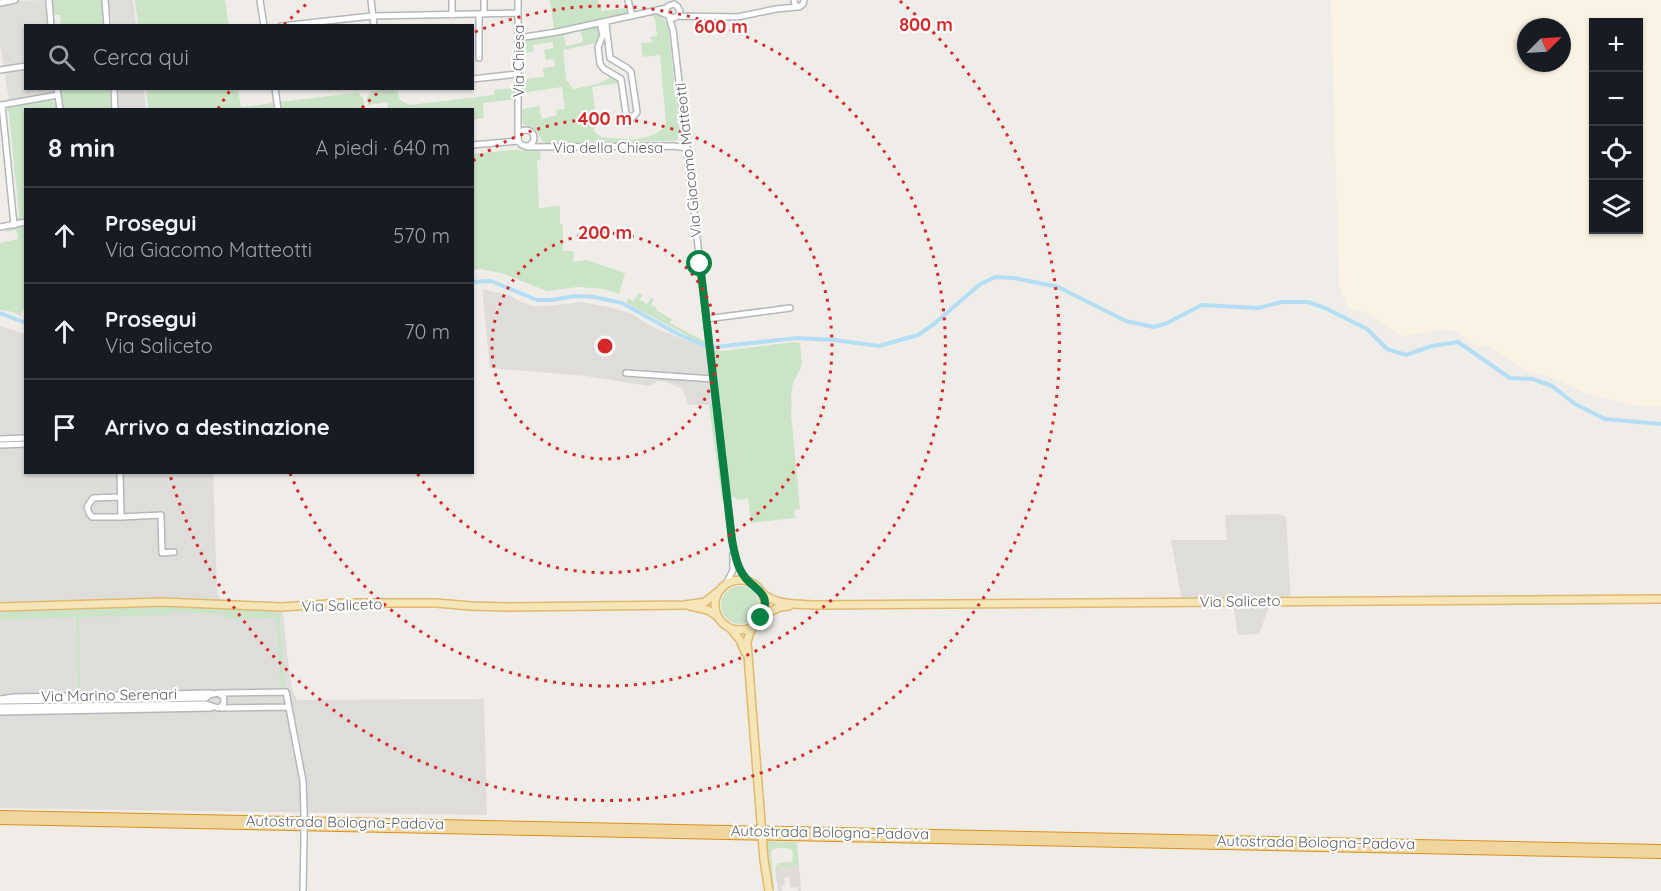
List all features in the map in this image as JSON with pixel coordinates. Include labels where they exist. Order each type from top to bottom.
[{"type":"highway","name":"Autostrada Bologna-Padova","points":[[0,814],[1661,849]]},
{"type":"highway","name":"Autostrada Bologna-Padova","points":[[0,820],[1661,854]]},
{"type":"main road","points":[[726,585],[740,580],[750,583]]},
{"type":"main road","name":"Via Saliceto","points":[[750,583],[768,598],[777,602],[818,605]]},
{"type":"main road","name":"Via Saliceto","points":[[0,609],[18,606],[163,602],[281,607],[345,603],[436,603],[499,607],[685,605],[705,602],[726,585]]},
{"type":"main road","points":[[718,617],[715,604],[719,591]]},
{"type":"main road","points":[[762,593],[765,608],[763,615],[750,632],[747,642],[747,659],[764,860],[769,891]]},
{"type":"main road","name":"Via Saliceto","points":[[763,615],[780,607],[818,605],[1661,599]]},
{"type":"main road","name":"Via Saliceto","points":[[685,605],[708,610],[729,627]]},
{"type":"main road","points":[[729,627],[743,630],[756,624]]},
{"type":"main road","points":[[729,627],[740,640],[747,659]]},
{"type":"street","points":[[0,3],[15,0]]},
{"type":"street","points":[[49,0],[51,24]]},
{"type":"street","points":[[105,0],[107,24]]},
{"type":"street","points":[[260,0],[264,24]]},
{"type":"street","points":[[371,0],[374,24]]},
{"type":"street","points":[[452,0],[452,15]]},
{"type":"street","points":[[480,58],[484,0]]},
{"type":"street","name":"Via Chiesa","points":[[518,0],[518,138]]},
{"type":"street","points":[[628,0],[632,16]]},
{"type":"street","points":[[776,9],[793,0],[797,7]]},
{"type":"street","points":[[671,7],[677,17],[692,15],[737,17],[802,6],[804,0]]},
{"type":"street","points":[[518,38],[671,7],[692,15]]},
{"type":"street","name":"Via Giacomo Matteotti","points":[[673,30],[680,11],[671,7],[673,30],[706,319],[732,540],[732,570],[726,585]]},
{"type":"street","points":[[299,24],[372,16],[518,13]]},
{"type":"street","points":[[603,22],[606,24],[610,57],[629,69],[632,76],[637,112],[632,118],[626,114],[621,79],[609,69],[601,27],[603,22]]},
{"type":"street","points":[[609,69],[610,63],[614,61]]},
{"type":"street","points":[[0,70],[24,66]]},
{"type":"street","points":[[474,79],[518,74]]},
{"type":"street","points":[[621,79],[632,76]]},
{"type":"street","points":[[114,90],[115,108]]},
{"type":"street","points":[[274,90],[278,108]]},
{"type":"street","points":[[14,225],[1,105],[58,92],[60,108]]},
{"type":"street","points":[[518,138],[521,146],[527,147],[534,139],[532,132],[525,130],[519,121]]},
{"type":"street","points":[[474,145],[509,141],[518,138],[525,130]]},
{"type":"street","name":"Via della Chiesa","points":[[534,139],[543,147]]},
{"type":"street","name":"Via della Chiesa","points":[[673,146],[686,141]]},
{"type":"street","name":"Via della Chiesa","points":[[527,147],[673,146],[687,148]]},
{"type":"street","points":[[0,227],[24,222]]},
{"type":"street","points":[[706,319],[790,308]]},
{"type":"street","points":[[626,373],[713,379]]},
{"type":"street","points":[[0,439],[24,438]]},
{"type":"street","points":[[0,446],[24,444]]},
{"type":"street","points":[[120,474],[121,517]]},
{"type":"street","points":[[120,497],[93,498],[87,507],[88,513],[92,517],[161,515],[162,553],[174,552]]},
{"type":"street","name":"Via Giacomo Matteotti","points":[[732,540],[739,567],[750,583]]},
{"type":"street","name":"Via Marino Serenari","points":[[0,700],[14,696],[286,692],[289,707],[0,710]]},
{"type":"street","points":[[218,693],[223,696],[224,701],[218,708]]},
{"type":"street","name":"Via Marino Serenari","points":[[206,701],[208,695],[218,693]]},
{"type":"street","name":"Via Marino Serenari","points":[[0,700],[206,701]]},
{"type":"street","name":"Via Marino Serenari","points":[[206,701],[209,706],[218,708]]},
{"type":"street","name":"Via Marino Serenari","points":[[0,710],[206,701]]},
{"type":"street","points":[[289,707],[301,771],[304,810],[303,891]]},
{"type":"shaded area","points":[[52,0],[55,24],[24,24],[24,90],[61,90],[62,99],[10,106],[0,44],[0,1]]},
{"type":"shaded area","points":[[108,0],[133,0],[136,24],[111,24]]},
{"type":"shaded area","points":[[1331,0],[1661,0],[1661,407],[1631,405],[1584,392],[1549,376],[1527,370],[1486,345],[1478,347],[1457,331],[1440,330],[1401,336],[1366,313],[1348,308],[1339,286]]},
{"type":"shaded area","points":[[119,90],[144,90],[146,108],[119,108]]},
{"type":"shaded area","points":[[482,289],[510,295],[532,306],[580,302],[609,307],[632,314],[654,328],[710,349],[715,398],[709,405],[688,405],[683,389],[667,382],[658,381],[649,386],[586,376],[490,368]]},
{"type":"shaded area","points":[[0,326],[24,334],[24,474],[213,474],[217,591],[220,599],[282,603],[292,690],[297,700],[484,699],[487,815],[0,808]]},
{"type":"shaded area","points":[[1279,514],[1286,517],[1291,604],[1269,607],[1259,634],[1238,635],[1233,605],[1183,607],[1171,540],[1227,540],[1225,515]]},
{"type":"shaded area","points":[[799,866],[801,891],[798,891],[797,887],[791,888],[789,877],[784,878],[785,885],[782,885],[782,891],[778,891],[775,868]]},
{"type":"green space","points":[[52,0],[101,0],[104,24],[61,24],[60,15],[54,15]]},
{"type":"green space","points":[[135,0],[225,0],[229,24],[138,24]]},
{"type":"green space","points":[[550,0],[601,0],[598,1],[601,11],[625,8],[627,13],[554,30]]},
{"type":"green space","points":[[652,15],[660,15],[668,25],[680,133],[676,141],[546,143],[542,141],[536,130],[523,124],[522,110],[524,109],[539,106],[542,119],[557,115],[556,110],[565,109],[562,87],[522,93],[522,82],[526,79],[544,77],[543,68],[555,66],[554,59],[546,60],[544,50],[553,48],[553,42],[533,45],[533,52],[522,53],[521,40],[573,31],[564,36],[566,46],[583,42],[581,32],[578,30],[599,27],[602,34],[597,43],[563,50],[566,79],[573,89],[598,84],[614,76],[620,83],[592,87],[596,118],[594,131],[601,137],[636,139],[653,135],[661,130],[666,124],[660,55],[643,57],[641,43],[653,42],[650,37],[657,36],[655,19]]},
{"type":"green space","points":[[515,88],[515,99],[483,103],[484,118],[474,120],[474,108],[388,108],[387,102],[368,105],[367,97],[372,91],[397,90],[400,100],[409,105],[494,95],[495,90]]},
{"type":"green space","points":[[61,90],[109,90],[112,108],[63,108]]},
{"type":"green space","points":[[146,90],[238,90],[241,107],[273,103],[274,108],[148,108]]},
{"type":"green space","points":[[358,93],[363,97],[365,108],[282,108],[280,102]]},
{"type":"green space","points":[[49,99],[54,102],[57,108],[24,108],[24,219],[18,221],[16,219],[19,216],[9,113],[6,108]]},
{"type":"green space","points":[[510,150],[540,151],[541,160],[537,161],[539,208],[560,206],[563,251],[574,251],[573,262],[587,260],[625,273],[619,294],[604,289],[578,287],[547,291],[501,273],[474,270],[474,154]]},
{"type":"green space","points":[[24,226],[24,310],[20,316],[13,312],[0,310],[0,243],[18,239],[16,230],[6,232],[5,229]]},
{"type":"green space","points":[[639,293],[642,295],[640,300],[647,304],[651,298],[654,299],[651,305],[672,319],[670,323],[706,342],[703,344],[627,303],[627,298],[633,301]]},
{"type":"green space","points":[[800,343],[802,362],[791,394],[800,509],[794,510],[795,518],[751,523],[748,499],[736,500],[735,497],[722,499],[709,405],[715,398],[710,349],[723,351]]},
{"type":"green space","points":[[740,586],[754,591],[759,605],[754,619],[740,624],[726,619],[721,605],[726,591]]},
{"type":"green space","points":[[159,604],[279,609],[285,689],[281,688],[276,618],[225,619],[224,614],[171,612],[170,615],[79,617],[80,693],[78,693],[76,617],[0,620],[0,614],[24,609]]},
{"type":"green space","points":[[765,841],[797,842],[799,866],[775,868],[778,863],[792,862],[793,851],[781,848],[773,849],[771,852],[774,891],[771,891]]},
{"type":"waterway","points":[[474,282],[491,281],[537,300],[575,296],[594,297],[622,303],[678,334],[706,346],[715,347],[797,338],[879,346],[918,335],[979,285],[995,277],[1014,278],[1058,287],[1126,321],[1153,327],[1165,324],[1202,305],[1258,308],[1282,302],[1308,302],[1367,329],[1387,349],[1406,355],[1432,346],[1458,342],[1510,378],[1533,379],[1552,386],[1575,404],[1605,419],[1661,424]]},
{"type":"waterway","points":[[0,313],[24,322]]},
{"type":"route","points":[[700,264],[732,540],[742,574],[762,593],[765,608],[761,618]]}]
